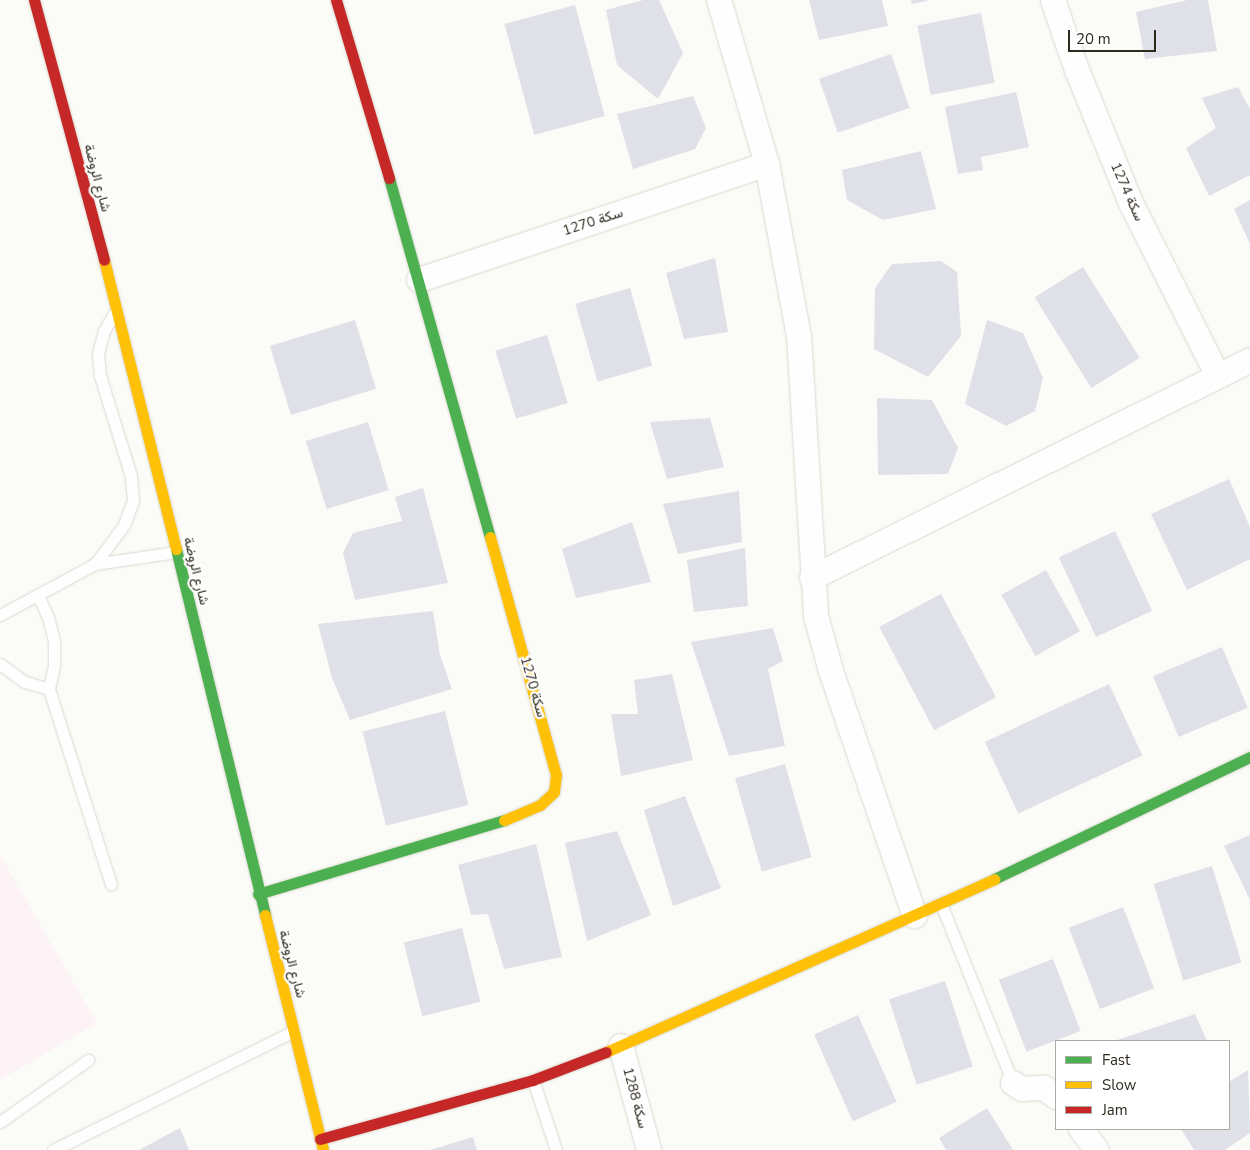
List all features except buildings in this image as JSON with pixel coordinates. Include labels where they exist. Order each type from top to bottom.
[{"type":"street","name":"شارع الروضة","points":[[34,0],[117,310],[258,894],[294,1031],[321,1145]]},
{"type":"street","name":"سكة 1270","points":[[258,894],[517,816],[540,805],[554,792],[556,775],[420,280],[336,0]]},
{"type":"street","points":[[719,0],[768,164],[799,336],[812,578],[816,616],[831,672],[915,916]]},
{"type":"street","name":"سكة 1274","points":[[1054,0],[1081,79],[1131,203],[1218,376]]},
{"type":"street","name":"سكة 1270","points":[[420,280],[768,164]]},
{"type":"street","points":[[812,578],[1250,361]]},
{"type":"street","points":[[321,1145],[533,1080],[620,1046],[915,916],[1250,757]]},
{"type":"street","name":"سكة 1288","points":[[620,1046],[649,1150]]},
{"type":"street","points":[[1013,1083],[1022,1088],[1044,1088],[1055,1096]]},
{"type":"street","points":[[1082,1130],[1097,1150]]},
{"type":"lane","points":[[95,564],[124,525],[133,500],[131,476],[100,376],[98,353],[102,338],[117,310]]},
{"type":"lane","points":[[0,615],[95,564],[176,552]]},
{"type":"lane","points":[[38,595],[48,617],[54,641],[54,665],[49,689],[111,884]]},
{"type":"lane","points":[[0,664],[25,682],[49,689]]},
{"type":"lane","points":[[941,902],[1013,1083]]},
{"type":"lane","points":[[54,1150],[294,1031]]},
{"type":"lane","points":[[0,1122],[88,1060]]},
{"type":"lane","points":[[533,1080],[556,1150]]},
{"type":"shaded area","points":[[0,855],[97,1023],[0,1080]]},
{"type":"traffic: fast","points":[[389,178],[490,537]]},
{"type":"traffic: fast","points":[[176,549],[265,915]]},
{"type":"traffic: fast","points":[[994,879],[1250,757]]},
{"type":"traffic: fast","points":[[258,894],[504,820]]},
{"type":"traffic: slow","points":[[104,260],[176,549]]},
{"type":"traffic: slow","points":[[490,537],[556,775],[554,792],[540,805],[504,820]]},
{"type":"traffic: slow","points":[[606,1052],[994,879]]},
{"type":"traffic: slow","points":[[265,915],[323,1150]]},
{"type":"traffic: jam","points":[[34,0],[104,260]]},
{"type":"traffic: jam","points":[[336,0],[389,178]]},
{"type":"traffic: jam","points":[[320,1139],[533,1080],[606,1052]]}]
